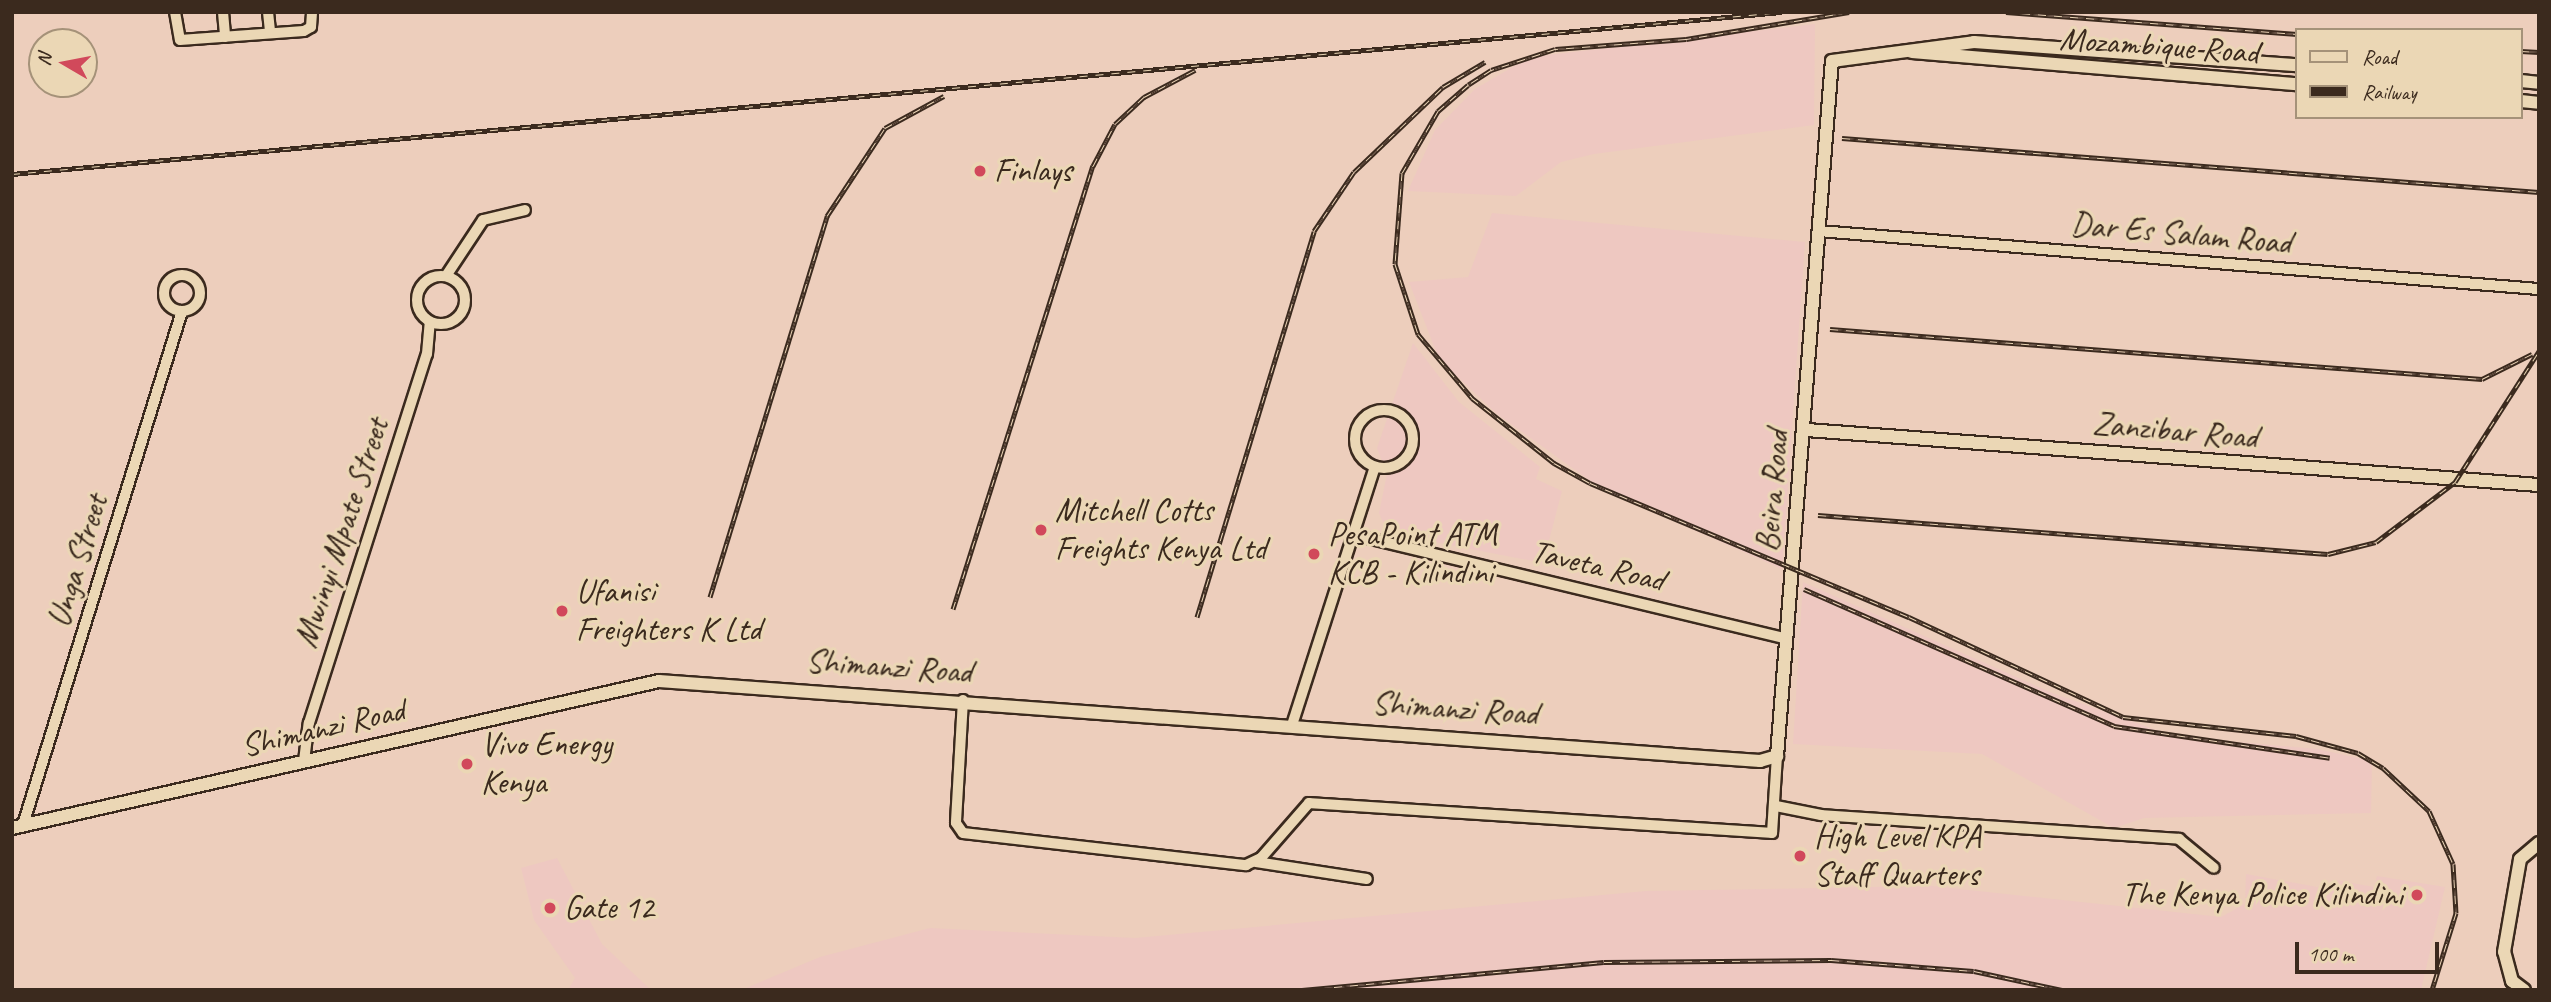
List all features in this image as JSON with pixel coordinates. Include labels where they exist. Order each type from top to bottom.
[{"type":"main road","name":"Mozambique Road","points":[[1819,231],[1830,66],[1840,55],[1974,42],[2296,65]]},
{"type":"main road","name":"Mozambique Road","points":[[1891,49],[2296,84]]},
{"type":"main road","name":"Beira Road","points":[[1776,756],[1807,430],[1819,231]]},
{"type":"main road","name":"Zanzibar Road","points":[[1807,430],[2539,485]]},
{"type":"main road","name":"Shimanzi Road","points":[[18,827],[659,681],[963,700],[1760,761],[1776,756]]},
{"type":"main road","points":[[2524,990],[2512,981],[2504,952],[2519,859],[2539,843]]},
{"type":"street","points":[[175,12],[180,40],[307,30],[312,12]]},
{"type":"street","points":[[223,12],[225,37]]},
{"type":"street","points":[[268,12],[270,32]]},
{"type":"street","name":"Mwinyi Mpate Street","points":[[304,761],[309,723],[427,354],[430,321],[420,313],[420,288],[446,276],[483,220],[526,209]]},
{"type":"street","name":"Dar Es Salam Road","points":[[1819,231],[2539,289]]},
{"type":"street","points":[[430,321],[451,322],[464,306],[460,286],[446,276]]},
{"type":"street","name":"Unga Street","points":[[18,827],[181,312]]},
{"type":"street","points":[[1388,410],[1410,426],[1412,445],[1402,462],[1375,467],[1360,456],[1354,437],[1369,413],[1388,410]]},
{"type":"street","points":[[1292,725],[1375,467]]},
{"type":"street","name":"Taveta Road","points":[[1355,535],[1787,639]]},
{"type":"street","points":[[963,700],[956,823],[963,832],[1256,863],[1367,879]]},
{"type":"street","points":[[1256,863],[1309,803],[1752,836],[1772,833],[1776,806],[1776,756]]},
{"type":"street","points":[[1776,806],[1821,815],[2179,839],[2214,868]]},
{"type":"shaded area","points":[[1815,24],[1814,125],[1594,154],[1561,162],[1516,196],[1408,191],[1435,130],[1475,89],[1530,57]]},
{"type":"shaded area","points":[[1492,213],[1805,242],[1782,569],[1603,490],[1497,414],[1439,359],[1409,282],[1468,277]]},
{"type":"shaded area","points":[[1413,343],[1459,402],[1540,467],[1536,479],[1562,491],[1543,563],[1388,533],[1379,513],[1387,474],[1377,448]]},
{"type":"shaded area","points":[[1803,582],[2050,692],[2173,736],[2317,749],[2372,761],[2371,813],[2144,818],[2114,828],[1982,754],[1793,744]]},
{"type":"shaded area","points":[[557,858],[602,944],[651,990],[568,990],[575,978],[534,920],[521,868]]},
{"type":"shaded area","points":[[2246,874],[2328,889],[2336,880],[2374,887],[2377,876],[2445,887],[2421,990],[741,990],[820,957],[930,928],[1135,938],[1646,891],[1931,886],[2221,917],[2245,904]]},
{"type":"railway","points":[[12,174],[1782,12]]},
{"type":"railway","points":[[1849,12],[1686,39],[1555,49],[1491,70],[1468,85],[1438,111],[1402,173],[1395,264],[1418,334],[1472,398],[1554,463],[1590,483],[1909,617],[2123,717],[2296,736],[2358,753],[2383,768],[2429,811],[2453,864],[2456,913],[2432,990]]},
{"type":"railway","points":[[2006,12],[2296,34]]},
{"type":"railway","points":[[2523,51],[2539,52]]},
{"type":"railway","points":[[1197,617],[1314,231],[1354,172],[1443,87],[1485,62]]},
{"type":"railway","points":[[953,609],[1093,166],[1115,124],[1144,97],[1195,70]]},
{"type":"railway","points":[[710,597],[827,216],[885,128],[944,96]]},
{"type":"railway","points":[[1842,138],[2539,192]]},
{"type":"railway","points":[[1830,329],[2482,379],[2532,354]]},
{"type":"railway","points":[[1818,515],[2328,554],[2376,542],[2455,482],[2539,351]]},
{"type":"railway","points":[[1804,589],[2114,726],[2330,758]]},
{"type":"railway","points":[[1302,990],[1604,962],[1831,960],[1974,971],[2062,990]]},
{"type":"place","name":"Finlays","points":[[980,171]]},
{"type":"place","name":"Mitchell Cotts Freights Kenya Ltd","points":[[1041,530]]},
{"type":"place","name":"PesaPoint ATM KCB - Kilindini","points":[[1314,554]]},
{"type":"place","name":"Ufanisi Freighters K Ltd","points":[[562,611]]},
{"type":"place","name":"Vivo Energy Kenya","points":[[467,764]]},
{"type":"place","name":"High Level KPA Staff Quarters","points":[[1800,856]]},
{"type":"place","name":"The Kenya Police Kilindini","points":[[2417,895]]},
{"type":"place","name":"Gate 12","points":[[550,908]]}]
